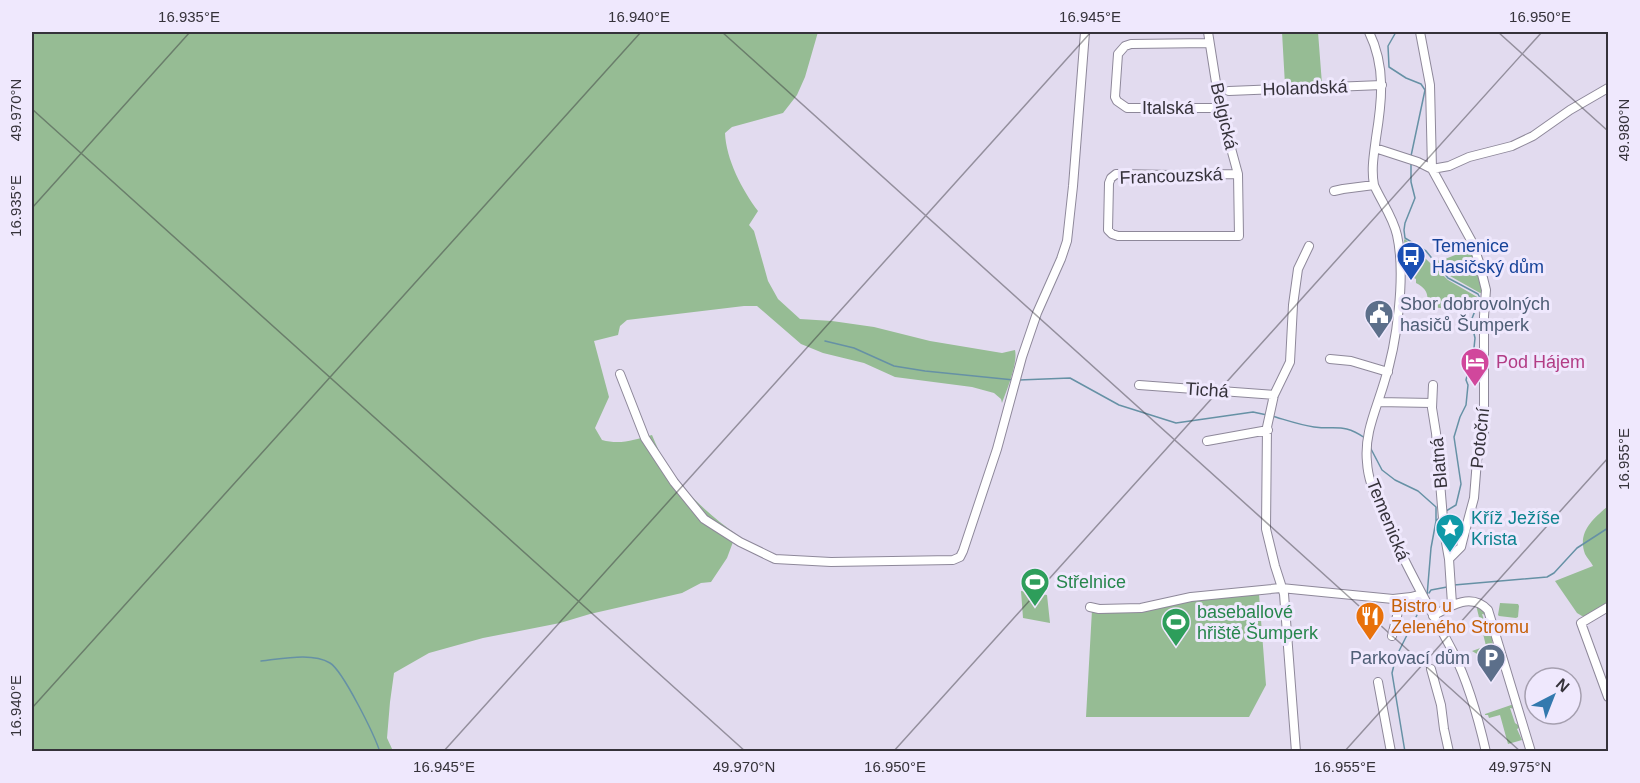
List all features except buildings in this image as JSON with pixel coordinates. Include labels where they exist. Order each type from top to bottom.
[{"type":"street","points":[[620,374],[645,438],[674,482],[704,519],[740,542],[776,558],[831,562],[958,559],[963,551],[998,449],[1026,344],[1067,241],[1084,32]]},
{"type":"street","name":"Belgická","points":[[1208,32],[1220,108],[1238,174],[1239,236]]},
{"type":"street","name":"Temenická","points":[[1369,32],[1379,62],[1382,85],[1372,171],[1374,185],[1394,225],[1400,255],[1398,316],[1388,372],[1367,437],[1368,472],[1402,558],[1453,652],[1468,686],[1486,752]]},
{"type":"street","name":"Potoční","points":[[1420,32],[1430,85],[1432,169],[1472,242],[1486,290],[1484,435],[1477,460],[1474,498],[1461,547],[1449,559]]},
{"type":"street","name":"Italská","points":[[1209,43],[1125,46],[1118,54],[1115,97],[1127,108],[1220,108]]},
{"type":"street","name":"Holandská","points":[[1229,91],[1382,85]]},
{"type":"street","points":[[1375,148],[1432,169],[1449,166],[1512,146],[1533,136],[1570,110],[1608,88]]},
{"type":"street","name":"Francouzská","points":[[1238,174],[1116,174],[1109,183],[1107,224],[1108,230],[1118,236],[1239,236]]},
{"type":"street","points":[[1334,191],[1374,185]]},
{"type":"street","points":[[1296,752],[1284,594],[1266,529],[1267,427],[1274,395],[1290,362],[1293,305],[1298,269],[1309,246]]},
{"type":"street","points":[[1330,359],[1351,361],[1388,372]]},
{"type":"street","name":"Tichá","points":[[1140,385],[1274,395]]},
{"type":"street","name":"Blatná","points":[[1433,385],[1432,403],[1449,559]]},
{"type":"street","points":[[1378,402],[1432,403]]},
{"type":"street","points":[[1207,441],[1268,430]]},
{"type":"street","points":[[1449,559],[1452,604]]},
{"type":"street","points":[[1090,607],[1099,609],[1142,608],[1191,597],[1281,588],[1400,599],[1423,596]]},
{"type":"street","points":[[1392,636],[1400,599]]},
{"type":"street","points":[[1432,614],[1462,601],[1482,605],[1490,613],[1531,752]]},
{"type":"street","points":[[1608,607],[1581,623],[1608,697]]},
{"type":"street","points":[[1431,669],[1441,705],[1449,752]]},
{"type":"street","points":[[1378,682],[1390,752]]},
{"type":"green space","points":[[32,32],[818,32],[805,77],[797,95],[783,113],[732,127],[725,133],[728,153],[736,174],[758,211],[749,225],[754,231],[768,281],[778,299],[800,319],[874,327],[930,341],[1002,353],[1015,350],[1014,369],[1007,391],[1002,403],[994,393],[972,387],[895,377],[864,363],[823,353],[801,344],[757,306],[627,320],[620,326],[618,335],[594,341],[609,397],[595,428],[602,440],[615,442],[652,435],[666,464],[689,494],[736,534],[727,558],[711,582],[701,583],[682,593],[560,623],[483,638],[429,653],[394,673],[387,738],[393,751],[32,751]]},
{"type":"green space","points":[[1282,32],[1318,32],[1322,84],[1285,85]]},
{"type":"green space","points":[[1405,239],[1448,280],[1479,298],[1474,311],[1427,305],[1428,298],[1424,289],[1416,283],[1416,279],[1407,277]]},
{"type":"green space","points":[[1473,248],[1485,292],[1480,293],[1450,276],[1436,261]]},
{"type":"green space","points":[[1608,506],[1608,604],[1582,616],[1577,613],[1555,581],[1593,566],[1585,554],[1583,539],[1592,521]]},
{"type":"green space","name":"Střelnice","points":[[1021,591],[1047,595],[1050,623],[1023,618]]},
{"type":"green space","name":"baseballové hřiště Šumperk","points":[[1259,594],[1266,685],[1249,717],[1086,717],[1092,610],[1146,611],[1180,602]]},
{"type":"green space","points":[[1500,603],[1518,604],[1518,617],[1499,616]]},
{"type":"green space","points":[[1476,605],[1484,610],[1486,615],[1482,614],[1489,635],[1494,639],[1492,640],[1495,651],[1498,650],[1499,653],[1482,657],[1472,651],[1486,646]]},
{"type":"green space","points":[[1514,704],[1515,709],[1510,708],[1515,723],[1521,727],[1517,729],[1522,740],[1508,744],[1500,715],[1489,718],[1485,714]]},
{"type":"waterway","points":[[1396,32],[1388,46],[1389,67],[1421,84],[1425,90],[1411,156]]},
{"type":"waterway","points":[[1411,164],[1411,182],[1415,198],[1405,223],[1405,238],[1426,251],[1448,278],[1478,294],[1480,298],[1471,321],[1475,338],[1466,380],[1468,385],[1466,405],[1454,437],[1461,484],[1456,505],[1446,511]]},
{"type":"waterway","points":[[825,341],[854,348],[894,366],[1014,380]]},
{"type":"waterway","points":[[1019,380],[1070,378],[1119,405],[1176,423],[1253,412],[1267,415]]},
{"type":"waterway","points":[[1272,416],[1309,426],[1351,430],[1365,438]]},
{"type":"waterway","points":[[1370,447],[1382,470],[1395,480],[1418,491],[1436,507],[1436,521]]},
{"type":"waterway","points":[[1427,596],[1431,548],[1436,521],[1439,518]]},
{"type":"waterway","points":[[1454,585],[1547,577],[1554,573],[1577,548],[1608,528]]},
{"type":"waterway","points":[[1429,593],[1431,590],[1447,587]]},
{"type":"waterway","points":[[1405,752],[1392,673],[1396,657],[1423,603]]},
{"type":"waterway","points":[[261,661],[306,657],[330,663],[336,668],[350,690],[380,752]]},
{"type":"place","name":"Temenice Hasičský dům","points":[[1411,282]]},
{"type":"place","name":"Sbor dobrovolných hasičů Šumperk","points":[[1379,340]]},
{"type":"place","name":"Pod Hájem","points":[[1475,388]]},
{"type":"place","name":"Kříž Ježíše Krista","points":[[1450,554]]},
{"type":"place","name":"Střelnice","points":[[1035,608]]},
{"type":"place","name":"Bistro u Zeleného Stromu","points":[[1370,642]]},
{"type":"place","name":"baseballové hřiště Šumperk","points":[[1176,648]]},
{"type":"place","name":"Parkovací dům","points":[[1491,684]]}]
